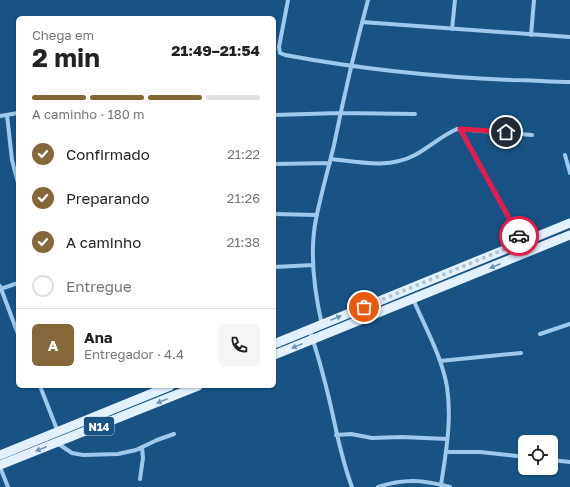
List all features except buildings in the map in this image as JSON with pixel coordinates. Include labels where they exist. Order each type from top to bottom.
[{"type":"main road","points":[[276,343],[570,223]]},
{"type":"main road","points":[[276,354],[570,235]]},
{"type":"main road","name":"N14","points":[[0,455],[165,388]]},
{"type":"main road","name":"N14","points":[[0,466],[193,388]]},
{"type":"main road","points":[[120,406],[124,416]]},
{"type":"street","points":[[288,0],[279,47],[280,53],[285,55],[351,67],[464,78],[570,82]]},
{"type":"street","points":[[326,335],[321,324],[317,301],[313,265],[314,236],[317,215],[340,113],[368,0]]},
{"type":"street","points":[[452,29],[455,0]]},
{"type":"street","points":[[531,35],[534,0]]},
{"type":"street","points":[[362,22],[570,37]]},
{"type":"street","points":[[0,116],[16,113]]},
{"type":"street","points":[[276,115],[340,113],[415,114]]},
{"type":"street","points":[[7,115],[12,160],[16,175]]},
{"type":"street","points":[[460,129],[522,242]]},
{"type":"street","points":[[276,164],[330,161],[390,163],[403,160],[416,154],[448,133],[460,129],[532,135]]},
{"type":"street","points":[[565,155],[570,173]]},
{"type":"street","points":[[276,214],[317,215]]},
{"type":"street","points":[[276,267],[313,265]]},
{"type":"street","points":[[16,284],[0,288],[16,329]]},
{"type":"street","points":[[413,299],[440,361],[447,387],[449,415],[446,452],[441,484]]},
{"type":"street","points":[[540,334],[570,324]]},
{"type":"street","points":[[309,329],[330,405],[336,435],[352,487]]},
{"type":"street","points":[[440,361],[521,353]]},
{"type":"street","points":[[41,388],[58,432]]},
{"type":"street","points":[[57,443],[72,453],[83,455],[118,454],[136,450],[174,434]]},
{"type":"street","points":[[336,435],[351,434],[372,438],[402,437],[447,439]]},
{"type":"street","points":[[140,479],[143,458],[142,447]]},
{"type":"street","points":[[446,452],[480,452],[518,456]]},
{"type":"street","points":[[558,461],[570,462]]},
{"type":"street","points":[[0,466],[8,487]]},
{"type":"street","points":[[378,487],[395,481],[406,480],[441,484],[450,487]]},
{"type":"way so far","points":[[364,307],[522,242],[519,236]]},
{"type":"route","points":[[506,132],[460,129],[519,236]]}]
